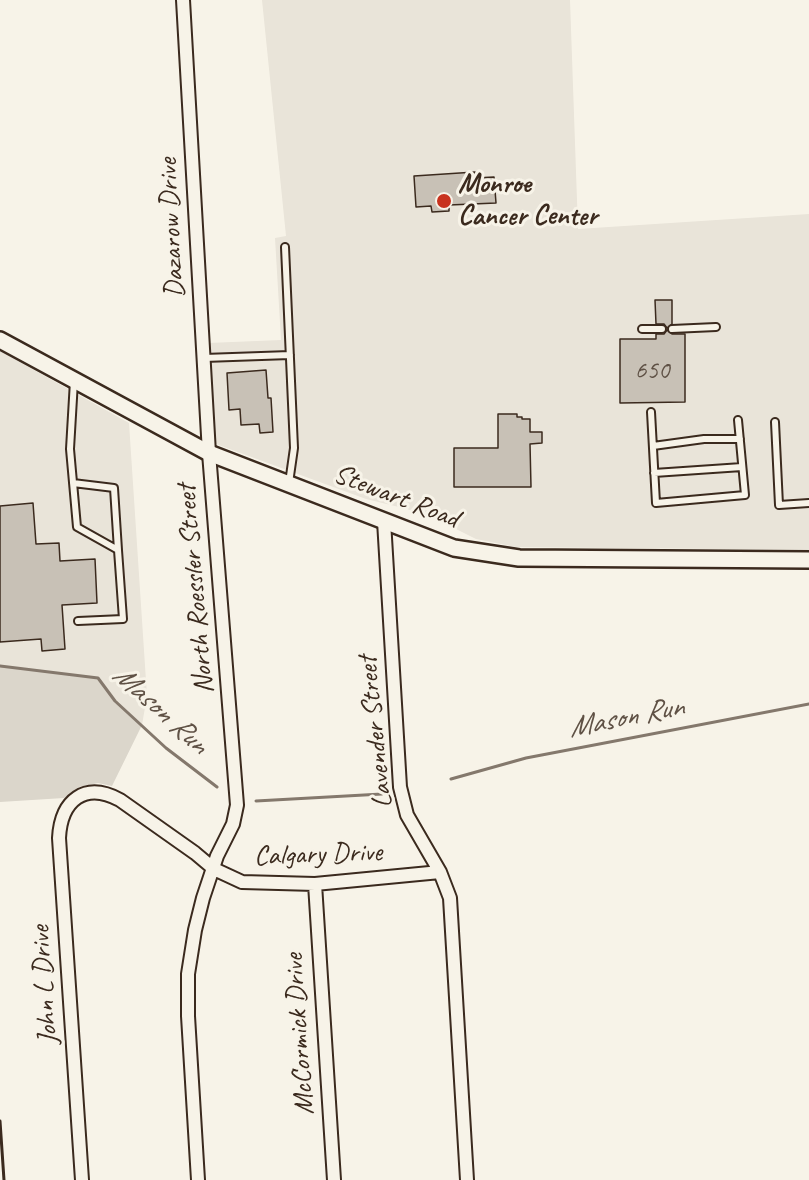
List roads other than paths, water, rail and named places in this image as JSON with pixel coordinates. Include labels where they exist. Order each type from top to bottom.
[{"type":"street","name":"Dazarow Drive","points":[[183,0],[209,453]]},
{"type":"street","name":"Stewart Road","points":[[0,340],[209,453],[454,548],[519,558],[809,560]]},
{"type":"street","name":"North Roessler Street","points":[[198,1180],[188,1016],[188,975],[203,898],[218,856],[233,824],[237,805],[209,453]]},
{"type":"street","name":"Lavender Street","points":[[384,521],[400,787],[407,815],[440,872],[450,897],[467,1180]]},
{"type":"street","name":"Calgary Drive","points":[[81,795],[100,792],[120,800],[214,869],[242,882],[315,884],[440,872]]},
{"type":"street","name":"John L Drive","points":[[81,795],[65,812],[59,826],[58,838],[82,1180]]},
{"type":"street","name":"McCormick Drive","points":[[315,884],[334,1180]]},
{"type":"lane","points":[[285,247],[294,448],[289,484]]},
{"type":"lane","points":[[672,329],[716,327]]},
{"type":"lane","points":[[642,329],[662,329]]},
{"type":"lane","points":[[204,358],[290,355]]},
{"type":"lane","points":[[74,380],[70,449],[77,527],[118,550]]},
{"type":"lane","points":[[651,412],[656,503],[745,495],[738,420]]},
{"type":"lane","points":[[775,422],[779,505],[809,503]]},
{"type":"lane","points":[[653,446],[704,439],[740,439]]},
{"type":"lane","points":[[654,473],[742,467]]},
{"type":"lane","points":[[73,483],[114,488],[123,619],[78,621]]},
{"type":"waterway","name":"Mason Run","points":[[0,666],[98,678],[115,701],[166,748],[217,787]]},
{"type":"waterway","name":"Mason Run","points":[[451,779],[526,758],[809,704]]},
{"type":"waterway","name":"Mason Run","points":[[256,801],[382,794]]},
{"type":"railway","points":[[0,1121],[4,1180]]},
{"type":"place","name":"Monroe Cancer Center","points":[[444,201]]}]
